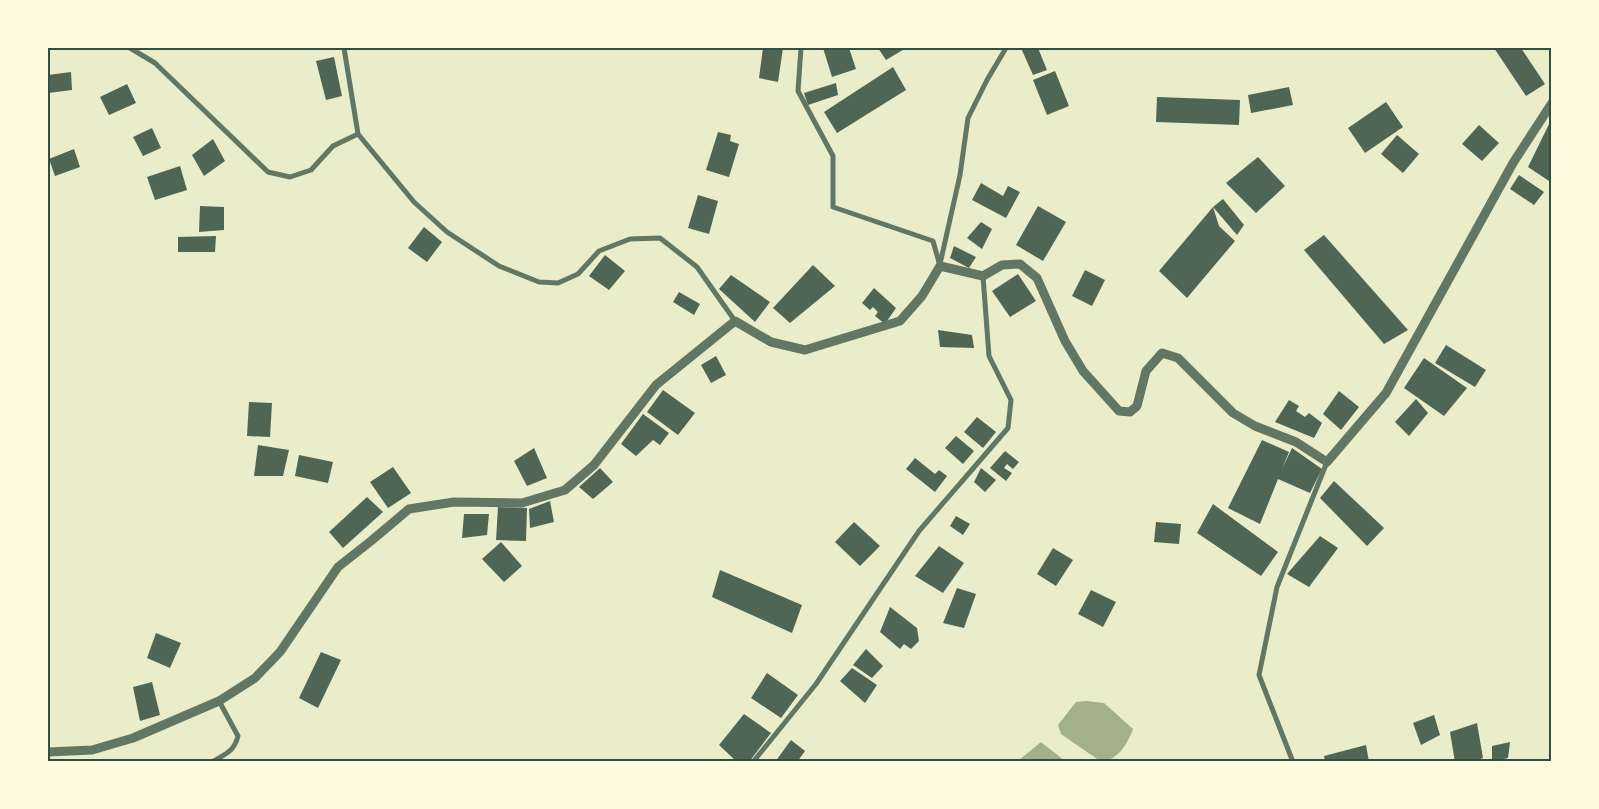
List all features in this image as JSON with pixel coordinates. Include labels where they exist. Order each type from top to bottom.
[{"type":"street","points":[[130,48],[155,63],[268,172],[290,176],[311,170],[333,146],[358,134]]},
{"type":"street","points":[[344,48],[358,134],[414,202],[447,232],[499,266],[539,282],[558,283],[578,274],[599,251],[630,239],[660,238],[697,267],[735,321],[771,342],[805,350],[900,321],[922,296],[940,266],[960,175],[968,118],[1006,48]]},
{"type":"street","points":[[801,48],[798,92],[833,156],[833,207],[933,241],[940,266]]},
{"type":"street","points":[[1293,762],[1260,675],[1277,587],[1327,462],[1386,393],[1513,163],[1552,103]]},
{"type":"street","points":[[940,266],[982,276],[1002,265],[1020,264],[1037,278],[1065,341],[1083,371],[1119,411],[1130,412],[1137,406],[1146,371],[1162,353],[1178,358],[1233,413],[1256,426],[1296,442],[1327,462]]},
{"type":"street","points":[[753,762],[816,684],[919,531],[1008,428],[1011,400],[989,356],[982,276]]},
{"type":"street","points":[[48,752],[92,750],[125,740],[219,701],[255,678],[280,652],[338,566],[409,509],[454,502],[522,503],[565,490],[594,466],[656,385],[735,321]]},
{"type":"street","points":[[212,762],[231,751],[236,744],[238,736],[219,701]]},
{"type":"shaded area","points":[[1076,702],[1104,703],[1133,729],[1125,746],[1112,758],[1100,761],[1061,734],[1058,725]]},
{"type":"shaded area","points":[[1041,742],[1065,761],[1019,760]]},
{"type":"building","points":[[763,48],[783,48],[778,82],[759,78]]},
{"type":"building","points":[[823,48],[849,48],[856,69],[832,77]]},
{"type":"building","points":[[878,48],[906,48],[886,60]]},
{"type":"building","points":[[1021,48],[1038,48],[1047,70],[1033,75]]},
{"type":"building","points":[[1494,48],[1521,48],[1545,84],[1526,96]]},
{"type":"building","points":[[334,57],[342,96],[326,100],[316,61]]},
{"type":"building","points":[[893,67],[906,90],[837,133],[824,112]]},
{"type":"building","points":[[1055,71],[1069,106],[1047,115],[1033,80]]},
{"type":"building","points":[[71,72],[72,90],[48,93],[48,75]]},
{"type":"building","points":[[836,83],[838,95],[808,105],[804,93]]},
{"type":"building","points":[[127,84],[136,103],[109,115],[100,97]]},
{"type":"building","points":[[1289,87],[1293,105],[1251,113],[1248,95]]},
{"type":"building","points":[[1157,97],[1240,100],[1239,125],[1156,122]]},
{"type":"building","points":[[1386,102],[1403,127],[1365,153],[1348,128]]},
{"type":"building","points":[[1552,118],[1552,183],[1528,167]]},
{"type":"building","points":[[1479,125],[1499,143],[1482,161],[1462,144]]},
{"type":"building","points":[[152,128],[161,148],[143,156],[133,137]]},
{"type":"building","points":[[718,132],[731,135],[730,141],[739,144],[729,177],[706,170]]},
{"type":"building","points":[[1397,135],[1419,154],[1403,173],[1381,154]]},
{"type":"building","points":[[213,139],[225,161],[204,176],[192,155]]},
{"type":"building","points":[[74,149],[80,167],[55,176],[49,159]]},
{"type":"building","points":[[1258,157],[1285,186],[1256,213],[1226,183]]},
{"type":"building","points":[[180,166],[187,190],[155,200],[147,177]]},
{"type":"building","points":[[1519,175],[1544,192],[1534,205],[1510,189]]},
{"type":"building","points":[[981,183],[1003,196],[1008,186],[1020,192],[1006,218],[972,200]]},
{"type":"building","points":[[698,195],[718,201],[709,234],[688,228]]},
{"type":"building","points":[[1223,199],[1244,225],[1237,235],[1213,207]]},
{"type":"building","points":[[200,206],[224,207],[224,230],[199,232]]},
{"type":"building","points":[[1038,206],[1066,222],[1043,261],[1016,245]]},
{"type":"building","points":[[1213,207],[1219,226],[1235,241],[1187,298],[1159,271]]},
{"type":"building","points":[[981,222],[992,229],[982,249],[967,238]]},
{"type":"building","points":[[424,227],[442,242],[427,262],[408,248]]},
{"type":"building","points":[[1324,235],[1408,330],[1384,344],[1304,250]]},
{"type":"building","points":[[216,236],[215,252],[178,252],[178,237]]},
{"type":"building","points":[[954,246],[976,257],[969,268],[950,258]]},
{"type":"building","points":[[605,255],[625,271],[609,290],[589,276]]},
{"type":"building","points":[[813,265],[835,286],[790,323],[773,308]]},
{"type":"building","points":[[1085,270],[1105,280],[1092,306],[1072,296]]},
{"type":"building","points":[[1018,274],[1036,301],[1010,317],[992,291]]},
{"type":"building","points":[[731,275],[770,302],[755,322],[719,289]]},
{"type":"building","points":[[874,288],[896,308],[885,324],[875,316],[878,312],[873,307],[870,310],[862,303]]},
{"type":"building","points":[[679,292],[700,304],[694,315],[673,302]]},
{"type":"building","points":[[938,330],[972,335],[974,348],[940,347]]},
{"type":"building","points":[[1446,345],[1486,370],[1475,387],[1435,363]]},
{"type":"building","points":[[716,356],[726,375],[711,383],[701,365]]},
{"type":"building","points":[[1424,358],[1467,388],[1444,416],[1404,388]]},
{"type":"building","points":[[663,390],[695,413],[678,435],[647,412]]},
{"type":"building","points":[[1339,391],[1359,407],[1341,430],[1323,414]]},
{"type":"building","points":[[1416,399],[1428,413],[1409,436],[1395,422]]},
{"type":"building","points":[[1289,400],[1299,406],[1296,411],[1305,417],[1309,413],[1322,423],[1314,438],[1275,422]]},
{"type":"building","points":[[249,402],[272,403],[270,437],[247,436]]},
{"type":"building","points":[[643,414],[669,433],[660,445],[653,440],[636,456],[621,444]]},
{"type":"building","points":[[977,417],[996,432],[983,448],[964,432]]},
{"type":"building","points":[[956,436],[974,451],[963,464],[945,448]]},
{"type":"building","points":[[1262,440],[1289,452],[1282,469],[1292,448],[1322,469],[1310,493],[1278,479],[1260,524],[1228,508]]},
{"type":"building","points":[[258,445],[289,450],[283,476],[254,476]]},
{"type":"building","points":[[534,448],[547,478],[527,486],[514,461]]},
{"type":"building","points":[[1005,451],[1019,462],[1013,469],[1007,464],[1004,468],[1012,473],[1006,481],[990,468]]},
{"type":"building","points":[[299,455],[333,462],[328,483],[295,476]]},
{"type":"building","points":[[915,458],[935,474],[939,470],[947,476],[935,492],[906,469]]},
{"type":"building","points":[[393,467],[411,493],[388,508],[370,482]]},
{"type":"building","points":[[600,468],[613,482],[593,499],[579,487]]},
{"type":"building","points":[[981,468],[996,480],[985,492],[974,482]]},
{"type":"building","points":[[1334,481],[1384,528],[1367,546],[1320,498]]},
{"type":"building","points":[[367,497],[383,512],[343,548],[329,532]]},
{"type":"building","points":[[550,501],[554,522],[530,528],[529,509]]},
{"type":"building","points":[[1213,504],[1278,552],[1261,576],[1197,533]]},
{"type":"building","points":[[498,507],[527,508],[526,541],[496,540]]},
{"type":"building","points":[[464,514],[489,514],[487,535],[462,538]]},
{"type":"building","points":[[956,516],[970,524],[963,535],[950,526]]},
{"type":"building","points":[[854,522],[880,546],[860,566],[835,542]]},
{"type":"building","points":[[1156,522],[1181,524],[1179,544],[1154,542]]},
{"type":"building","points":[[1320,536],[1338,548],[1309,587],[1287,574]]},
{"type":"building","points":[[501,542],[522,566],[504,582],[482,559]]},
{"type":"building","points":[[939,546],[964,563],[943,593],[915,576]]},
{"type":"building","points":[[1053,548],[1073,560],[1056,586],[1037,574]]},
{"type":"building","points":[[720,570],[802,605],[792,633],[712,597]]},
{"type":"building","points":[[957,588],[976,594],[964,628],[943,623]]},
{"type":"building","points":[[1091,590],[1116,602],[1103,627],[1078,614]]},
{"type":"building","points":[[890,607],[917,628],[919,641],[911,649],[904,644],[900,649],[880,632]]},
{"type":"building","points":[[156,633],[181,643],[170,668],[147,658]]},
{"type":"building","points":[[866,649],[883,666],[872,678],[853,665]]},
{"type":"building","points":[[321,652],[341,660],[318,708],[299,698]]},
{"type":"building","points":[[852,668],[877,685],[865,703],[840,681]]},
{"type":"building","points":[[767,673],[798,695],[781,718],[751,698]]},
{"type":"building","points":[[152,682],[160,715],[140,721],[133,687]]},
{"type":"building","points":[[744,714],[771,733],[749,762],[737,762],[719,745]]},
{"type":"building","points":[[1434,715],[1440,735],[1421,745],[1413,723]]},
{"type":"building","points":[[1477,723],[1483,758],[1473,762],[1455,762],[1450,732]]},
{"type":"building","points":[[791,740],[805,751],[797,762],[775,762]]},
{"type":"building","points":[[1510,742],[1508,758],[1492,762],[1492,746]]},
{"type":"building","points":[[1366,745],[1369,762],[1325,762],[1324,756]]}]
